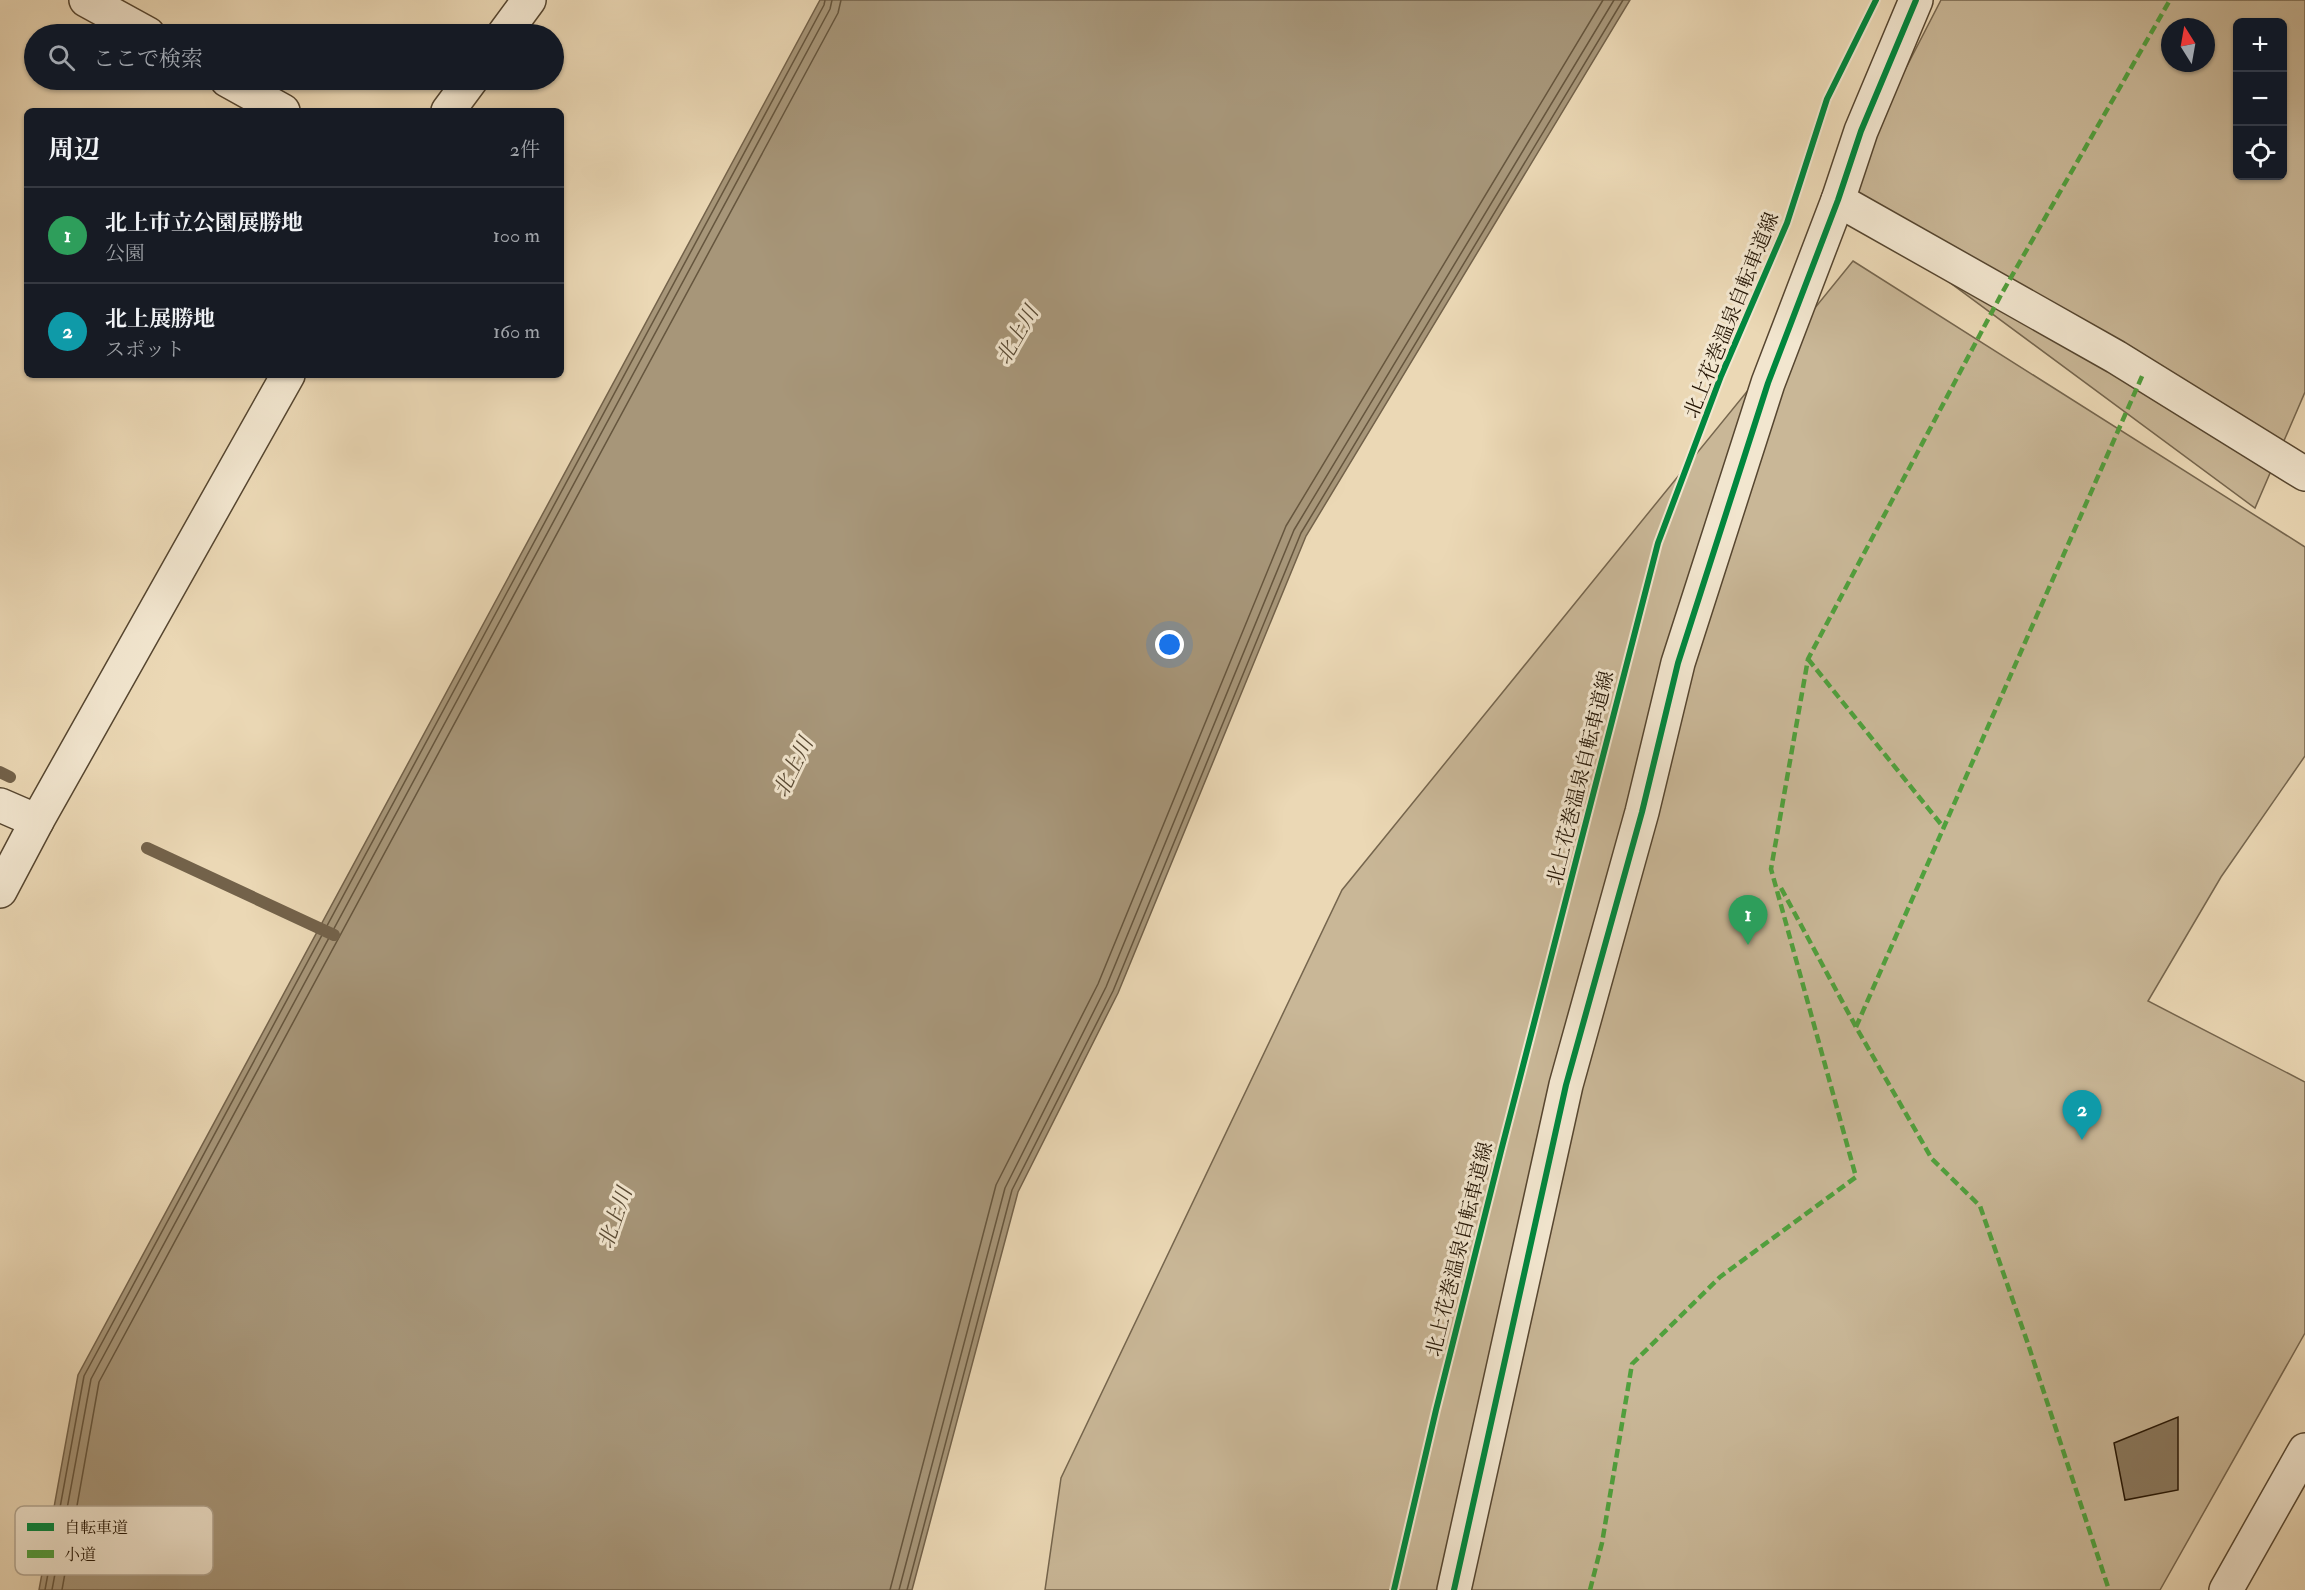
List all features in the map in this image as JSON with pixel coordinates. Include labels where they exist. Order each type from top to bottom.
[{"type":"street","points":[[86,0],[130,24]]},
{"type":"street","points":[[511,24],[529,0]]},
{"type":"street","points":[[1454,1590],[1566,1085],[1642,812],[1678,663],[1768,383],[1838,200],[1861,131],[1916,0]]},
{"type":"street","points":[[245,90],[278,108]]},
{"type":"street","points":[[450,108],[464,90]]},
{"type":"street","points":[[1838,200],[2116,357],[2305,474]]},
{"type":"street","points":[[0,891],[37,821],[286,378]]},
{"type":"street","points":[[0,804],[37,821]]},
{"type":"street","points":[[2226,1590],[2305,1450]]},
{"type":"shaded area","points":[[1941,0],[2305,0],[2305,392],[2255,508],[1838,200]]},
{"type":"shaded area","points":[[1853,261],[2305,547],[2305,756],[2221,877],[2148,1001],[2305,1082],[2305,1333],[2160,1590],[1045,1590],[1061,1478],[1342,890]]},
{"type":"water","name":"北上川","points":[[820,0],[1630,0],[1306,536],[1118,993],[1018,1192],[912,1590],[39,1590],[42,1575],[213,1575],[213,1506],[54,1506],[78,1375]]},
{"type":"building","points":[[2178,1417],[2178,1490],[2125,1500],[2114,1443]]},
{"type":"waterway","points":[[0,772],[10,777]]},
{"type":"waterway","points":[[147,848],[334,935]]},
{"type":"marked path","points":[[1590,1590],[1602,1543],[1632,1364],[1720,1277],[1856,1177],[1771,869],[1808,659],[2002,293],[2170,0]]},
{"type":"marked path","points":[[1856,1027],[2143,374]]},
{"type":"marked path","points":[[1808,659],[1944,828]]},
{"type":"marked path","points":[[1781,888],[1856,1027],[1932,1159],[1980,1206],[2109,1590]]},
{"type":"cycle path","name":"北上花巻温泉自転車道線","points":[[1394,1590],[1436,1410],[1501,1151],[1658,543],[1721,376],[1787,223],[1827,99],[1876,0]]},
{"type":"cycle path","points":[[1454,1590],[1566,1085],[1642,812],[1678,663],[1768,383],[1838,200],[1861,131],[1916,0]]},
{"type":"place","name":"北上市立公園展勝地","points":[[1748,945]]},
{"type":"place","name":"北上展勝地","points":[[2082,1140]]}]
